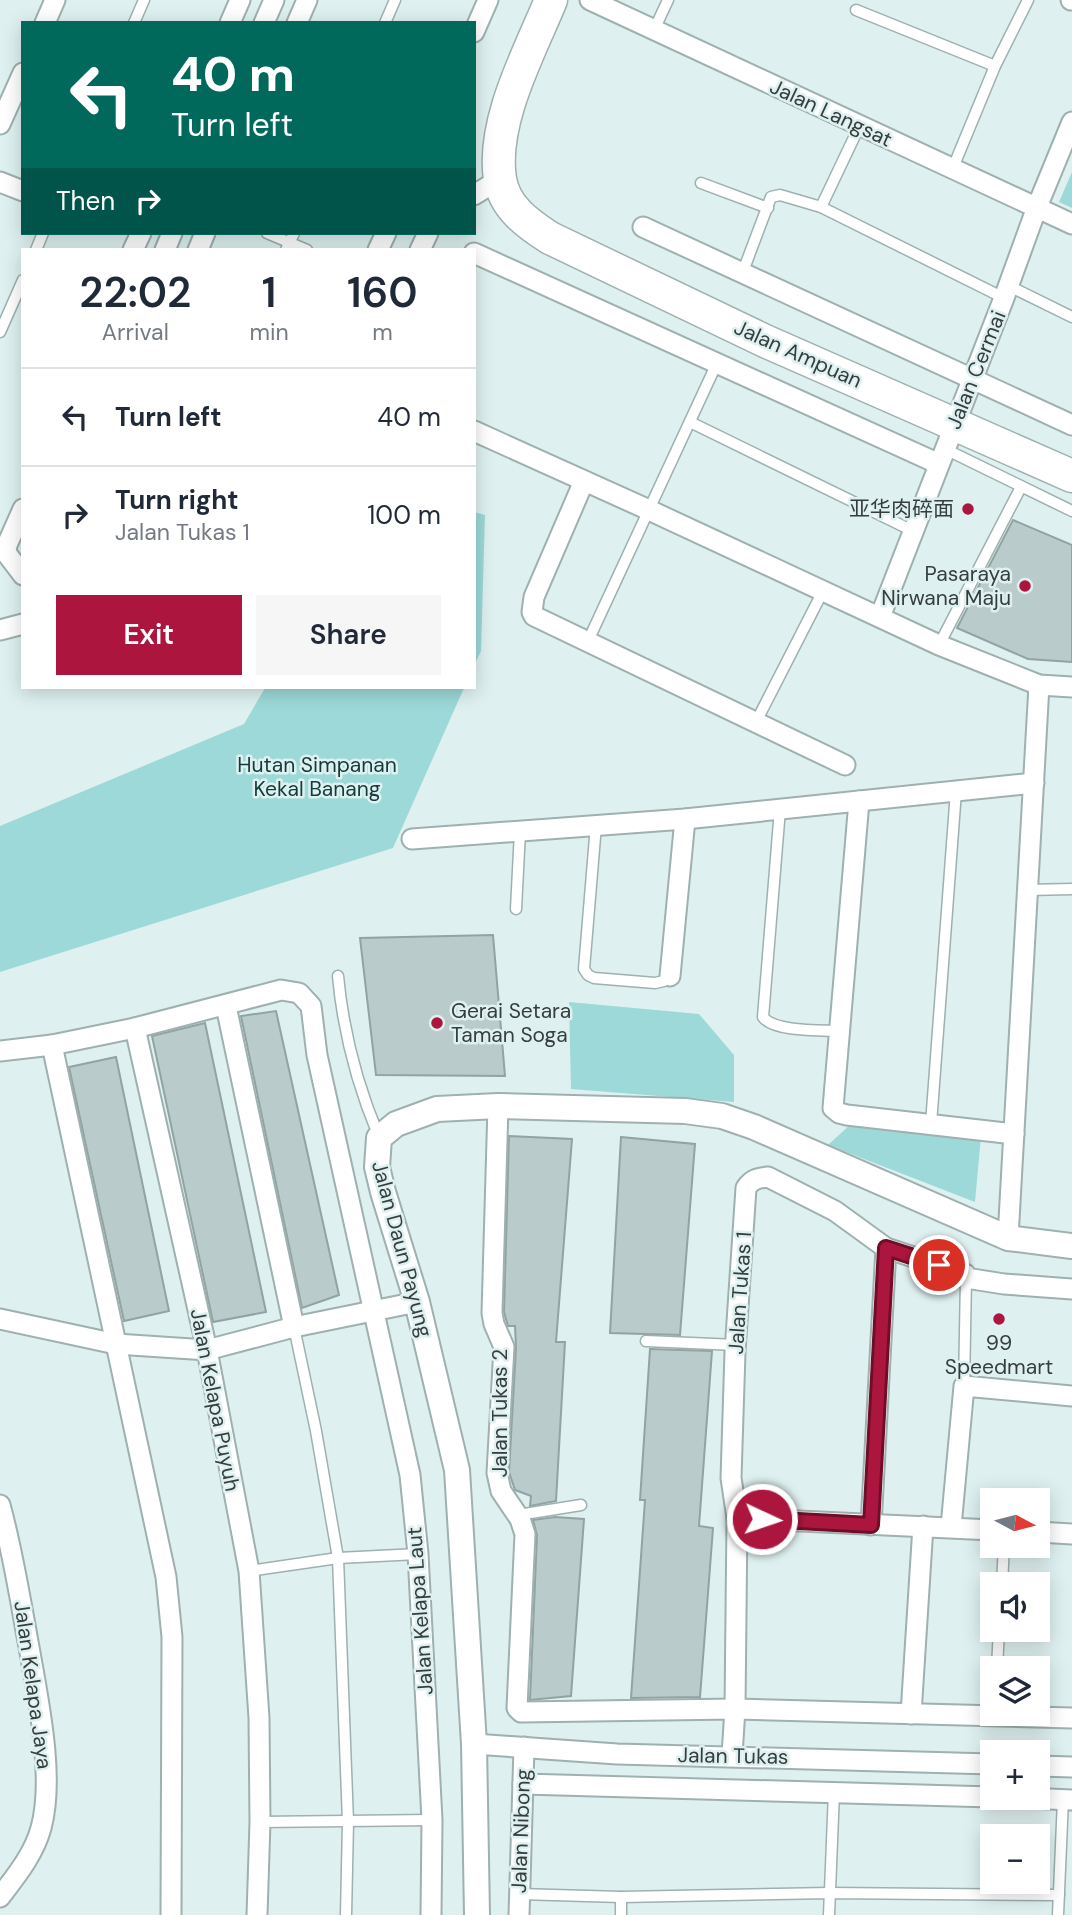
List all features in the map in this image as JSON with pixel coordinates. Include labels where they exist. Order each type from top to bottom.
[{"type":"main road","points":[[487,187],[514,89],[551,0]]},
{"type":"main road","name":"Jalan Ampuan","points":[[487,187],[508,200],[528,225],[550,238],[765,341],[946,445],[1072,476]]},
{"type":"street","points":[[46,21],[55,0]]},
{"type":"street","points":[[231,21],[240,0]]},
{"type":"street","points":[[265,21],[274,0]]},
{"type":"street","points":[[298,21],[307,0]]},
{"type":"street","points":[[476,27],[488,0]]},
{"type":"street","name":"Jalan Langsat","points":[[590,0],[1072,224]]},
{"type":"street","points":[[0,124],[21,77]]},
{"type":"street","name":"Jalan Cermai","points":[[880,617],[1072,122]]},
{"type":"street","points":[[0,182],[21,190]]},
{"type":"street","points":[[643,227],[1072,425]]},
{"type":"street","points":[[476,254],[717,363],[946,445]]},
{"type":"street","points":[[476,432],[939,645],[1040,685],[1072,687]]},
{"type":"street","points":[[584,481],[534,597],[534,616],[845,765]]},
{"type":"street","points":[[21,513],[6,547],[7,554],[21,572]]},
{"type":"street","points":[[0,630],[21,625]]},
{"type":"street","points":[[1008,1238],[1040,685]]},
{"type":"street","points":[[412,839],[685,819],[1034,783]]},
{"type":"street","points":[[859,801],[833,1108],[839,1113],[1014,1133]]},
{"type":"street","points":[[670,976],[685,819]]},
{"type":"street","name":"Jalan Kelapa Laut","points":[[135,1028],[281,990],[299,993],[311,1006],[317,1055],[410,1475],[418,1554],[432,1820],[431,1915]]},
{"type":"street","points":[[226,1006],[294,1327]]},
{"type":"street","points":[[0,1051],[52,1045],[135,1028]]},
{"type":"street","name":"Jalan Kelapa Puyuh","points":[[135,1028],[207,1350],[249,1571],[259,1718],[257,1915]]},
{"type":"street","points":[[52,1045],[166,1577],[172,1637],[171,1915]]},
{"type":"street","name":"Jalan Daun Payung","points":[[477,1915],[474,1744],[457,1470],[417,1301],[377,1167],[379,1138],[396,1124],[437,1109],[498,1107],[685,1111],[722,1116],[754,1127],[1008,1238],[1072,1246]]},
{"type":"street","name":"Jalan Tukas 2","points":[[498,1107],[492,1319],[502,1342],[503,1352],[497,1472],[501,1492],[518,1516],[525,1534],[515,1705],[521,1712],[734,1709]]},
{"type":"street","name":"Jalan Tukas 1","points":[[732,1755],[737,1518],[731,1478],[746,1188],[750,1182],[768,1177],[835,1211],[886,1248],[965,1274],[966,1278],[1072,1289]]},
{"type":"street","points":[[871,1525],[886,1248]]},
{"type":"street","points":[[0,1319],[116,1344],[207,1350],[294,1327],[417,1301]]},
{"type":"street","points":[[951,1527],[964,1386],[1072,1396]]},
{"type":"street","name":"Jalan Kelapa Jaya","points":[[0,1505],[11,1545],[38,1697],[47,1781],[41,1828],[30,1855],[0,1897]]},
{"type":"street","points":[[737,1518],[980,1529]]},
{"type":"street","points":[[911,1714],[923,1526]]},
{"type":"street","points":[[1050,1533],[1072,1534]]},
{"type":"street","points":[[734,1709],[980,1715]]},
{"type":"street","points":[[1050,1717],[1072,1718]]},
{"type":"street","name":"Jalan Tukas","points":[[474,1744],[617,1754],[980,1764]]},
{"type":"street","name":"Jalan Nibong","points":[[519,1915],[524,1747]]},
{"type":"street","points":[[1050,1766],[1072,1767]]},
{"type":"street","points":[[523,1784],[980,1797]]},
{"type":"street","points":[[1050,1799],[1068,1800]]},
{"type":"lane","points":[[135,21],[144,0]]},
{"type":"lane","points":[[386,21],[395,0]]},
{"type":"lane","points":[[653,30],[667,0]]},
{"type":"lane","points":[[952,170],[995,66],[1028,0]]},
{"type":"lane","points":[[856,10],[995,66]]},
{"type":"lane","points":[[821,207],[859,127]]},
{"type":"lane","points":[[701,183],[768,208]]},
{"type":"lane","points":[[742,274],[771,197],[780,195],[821,207],[1007,292],[1072,317]]},
{"type":"lane","points":[[270,235],[288,247]]},
{"type":"lane","points":[[0,332],[21,285]]},
{"type":"lane","points":[[588,641],[717,363]]},
{"type":"lane","points":[[690,422],[913,531]]},
{"type":"lane","points":[[946,445],[1021,487],[1072,511]]},
{"type":"lane","points":[[939,645],[1021,487]]},
{"type":"lane","points":[[755,722],[823,591]]},
{"type":"lane","points":[[931,1124],[956,791]]},
{"type":"lane","points":[[780,809],[763,1017],[771,1025],[840,1031]]},
{"type":"lane","points":[[596,825],[584,969],[594,978],[655,983],[670,976]]},
{"type":"lane","points":[[516,909],[520,831]]},
{"type":"lane","points":[[1028,890],[1072,889]]},
{"type":"lane","points":[[338,976],[343,1015],[357,1071],[379,1138]]},
{"type":"lane","points":[[964,1386],[966,1278]]},
{"type":"lane","points":[[294,1327],[316,1431],[338,1558],[348,1822],[346,1915]]},
{"type":"lane","points":[[646,1341],[736,1345]]},
{"type":"lane","points":[[518,1516],[581,1505]]},
{"type":"lane","points":[[249,1571],[338,1558],[418,1554]]},
{"type":"lane","points":[[829,1915],[834,1792]]},
{"type":"lane","points":[[1058,1915],[1068,1800]]},
{"type":"lane","points":[[260,1822],[432,1820]]},
{"type":"lane","points":[[519,1894],[621,1897],[830,1893],[1059,1895]]},
{"type":"lane","points":[[621,1897],[621,1915]]},
{"type":"green space","points":[[1072,172],[1072,208],[1059,202]]},
{"type":"green space","points":[[476,513],[485,515],[481,651],[476,662]]},
{"type":"green space","name":"Hutan Simpanan Kekal Banang","points":[[264,689],[464,689],[393,848],[0,972],[0,826],[244,724]]},
{"type":"green space","points":[[569,1002],[699,1014],[734,1055],[734,1102],[571,1089]]},
{"type":"green space","points":[[851,1124],[981,1136],[975,1202],[828,1145]]},
{"type":"building","name":"Pasaraya Nirwana Maju","points":[[1013,520],[1072,545],[1072,662],[1028,659],[957,628]]},
{"type":"building","points":[[493,935],[505,1076],[376,1075],[360,938]]},
{"type":"building","points":[[276,1011],[339,1295],[302,1308],[241,1016]]},
{"type":"building","points":[[205,1023],[266,1312],[213,1322],[152,1036]]},
{"type":"building","points":[[116,1057],[169,1311],[124,1321],[69,1067]]},
{"type":"building","points":[[509,1136],[572,1139],[556,1342],[565,1342],[556,1501],[530,1506],[531,1496],[515,1490],[509,1472],[516,1348],[515,1326],[508,1326],[504,1312]]},
{"type":"building","points":[[621,1137],[695,1144],[680,1335],[610,1333]]},
{"type":"building","points":[[650,1349],[712,1351],[699,1526],[713,1528],[700,1697],[631,1698],[645,1500],[640,1500]]},
{"type":"building","points":[[555,1517],[584,1519],[571,1696],[530,1700],[537,1535],[533,1520]]},
{"type":"place","name":"亚华肉碎面","points":[[968,509]]},
{"type":"place","name":"Pasaraya Nirwana Maju","points":[[1025,586]]},
{"type":"place","name":"Gerai Setara Taman Soga","points":[[437,1023]]},
{"type":"place","name":"99 Speedmart","points":[[999,1319]]},
{"type":"route","points":[[762,1519],[871,1525],[886,1248],[939,1265]]}]
